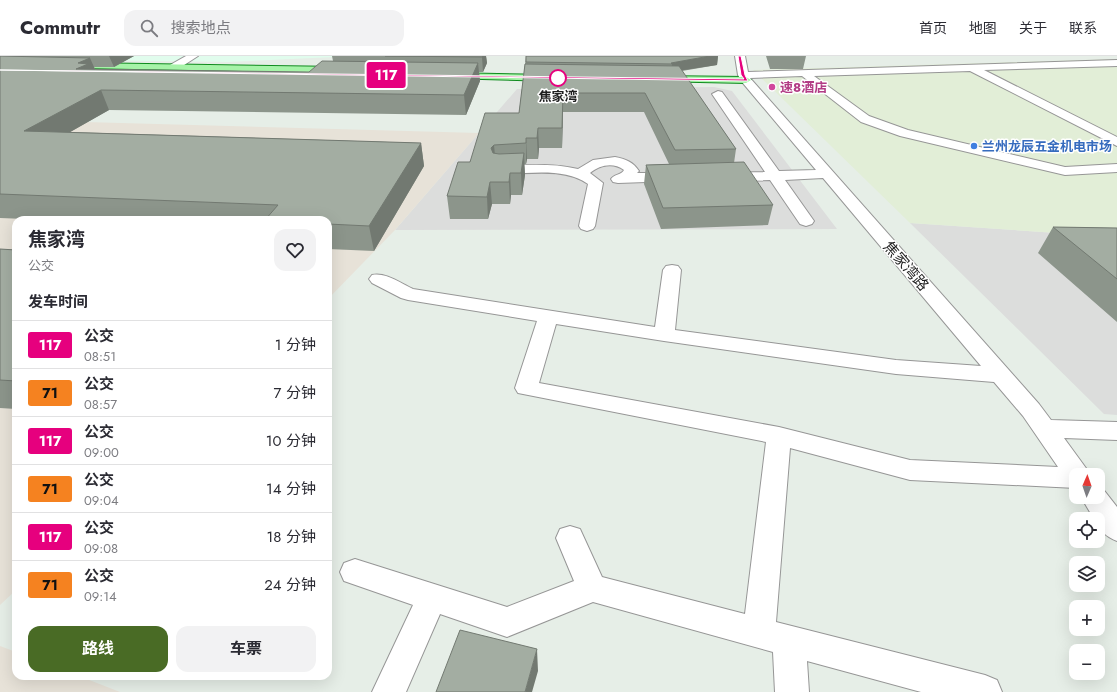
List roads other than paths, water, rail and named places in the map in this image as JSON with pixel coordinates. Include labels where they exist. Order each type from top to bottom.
[{"type":"main road","points":[[174,67],[353,72],[74,69],[174,67]]},
{"type":"main road","points":[[440,73],[563,75]]},
{"type":"main road","points":[[646,76],[745,77]]},
{"type":"street","points":[[174,67],[193,56]]},
{"type":"street","points":[[740,56],[745,77],[804,73],[1117,63]]},
{"type":"street","points":[[970,67],[1117,142]]},
{"type":"street","points":[[804,73],[865,120],[904,133],[1065,171],[1117,168]]},
{"type":"street","name":"焦家湾路","points":[[745,77],[1031,410],[1073,468]]},
{"type":"street","points":[[718,94],[806,221]]},
{"type":"street","points":[[581,173],[595,163],[615,162],[627,165],[632,171],[627,176],[622,178]]},
{"type":"street","points":[[501,170],[557,169],[581,173],[596,183]]},
{"type":"street","points":[[714,177],[827,174]]},
{"type":"street","points":[[596,183],[622,178],[691,177]]},
{"type":"street","points":[[587,226],[596,183]]},
{"type":"street","points":[[664,335],[672,270]]},
{"type":"street","points":[[378,279],[408,294],[664,335],[896,367],[1001,375]]},
{"type":"street","points":[[548,316],[526,388],[779,436],[910,470],[1069,478]]},
{"type":"street","points":[[1044,428],[1117,431]]},
{"type":"street","points":[[779,436],[774,638],[792,692]]},
{"type":"street","points":[[1099,504],[1117,529]]},
{"type":"street","points":[[570,538],[592,588]]},
{"type":"street","points":[[355,572],[507,622],[592,588],[774,638],[973,690]]},
{"type":"street","points":[[389,692],[432,597]]},
{"type":"place","name":"焦家湾","points":[[558,78]]},
{"type":"place","name":"速8酒店","points":[[772,87]]},
{"type":"place","name":"兰州龙辰五金机电市场","points":[[974,146]]}]
